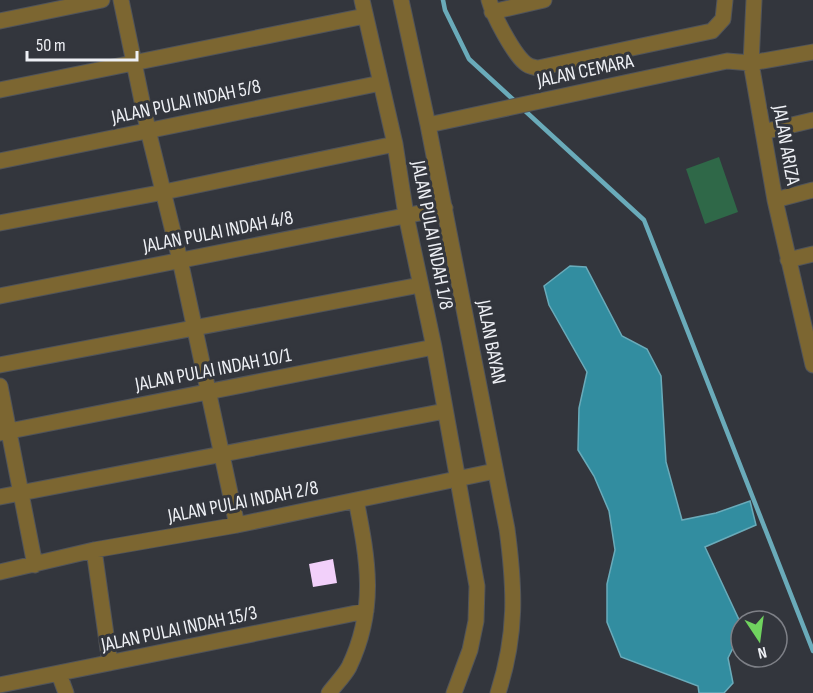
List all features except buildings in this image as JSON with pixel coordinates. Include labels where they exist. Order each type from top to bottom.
[{"type":"street","points":[[0,21],[102,0]]},
{"type":"street","points":[[122,0],[148,130],[180,260],[237,525]]},
{"type":"street","name":"JALAN BAYAN","points":[[401,0],[445,208],[507,529],[514,595],[508,655],[498,693]]},
{"type":"street","points":[[544,0],[490,6],[519,57],[530,67],[538,68],[712,31],[723,19],[725,0]]},
{"type":"street","name":"JALAN ARIZA","points":[[754,0],[751,63],[775,200],[788,260],[808,330],[813,365]]},
{"type":"street","points":[[0,90],[135,62],[363,8]]},
{"type":"street","name":"JALAN PULAI INDAH 1/8","points":[[363,8],[395,144],[406,215],[434,347],[477,586],[476,621],[470,650],[454,693]]},
{"type":"street","name":"JALAN CEMARA","points":[[428,125],[728,61],[751,63],[813,51]]},
{"type":"street","name":"JALAN PULAI INDAH 5/8","points":[[0,161],[381,83]]},
{"type":"street","points":[[763,132],[813,120]]},
{"type":"street","points":[[0,223],[395,144]]},
{"type":"street","points":[[775,200],[813,190]]},
{"type":"street","name":"JALAN PULAI INDAH 4/8","points":[[0,296],[445,208]]},
{"type":"street","points":[[788,260],[813,254]]},
{"type":"street","points":[[0,365],[420,285]]},
{"type":"street","name":"JALAN PULAI INDAH 10/1","points":[[4,432],[434,347]]},
{"type":"street","points":[[0,386],[4,432],[21,494],[34,565]]},
{"type":"street","points":[[0,497],[445,411]]},
{"type":"street","name":"JALAN PULAI INDAH 2/8","points":[[0,572],[94,550],[237,525],[495,471]]},
{"type":"street","points":[[329,693],[348,669],[359,640],[369,598],[365,546],[356,500]]},
{"type":"street","points":[[94,550],[110,663]]},
{"type":"street","name":"JALAN PULAI INDAH 15/3","points":[[0,685],[366,611]]},
{"type":"street","points":[[59,674],[66,693]]},
{"type":"green space","points":[[719,157],[738,212],[705,224],[686,169]]},
{"type":"water","points":[[570,266],[586,267],[622,336],[647,349],[661,376],[666,462],[682,520],[716,513],[750,501],[756,525],[705,547],[734,609],[729,609],[728,658],[733,683],[724,693],[699,693],[698,686],[621,657],[607,622],[607,584],[615,550],[609,511],[594,476],[578,450],[579,408],[587,372],[549,305],[544,286]]},
{"type":"waterway","points":[[443,0],[445,10],[469,59],[517,103]]},
{"type":"waterway","points":[[523,109],[644,220],[813,651]]}]
